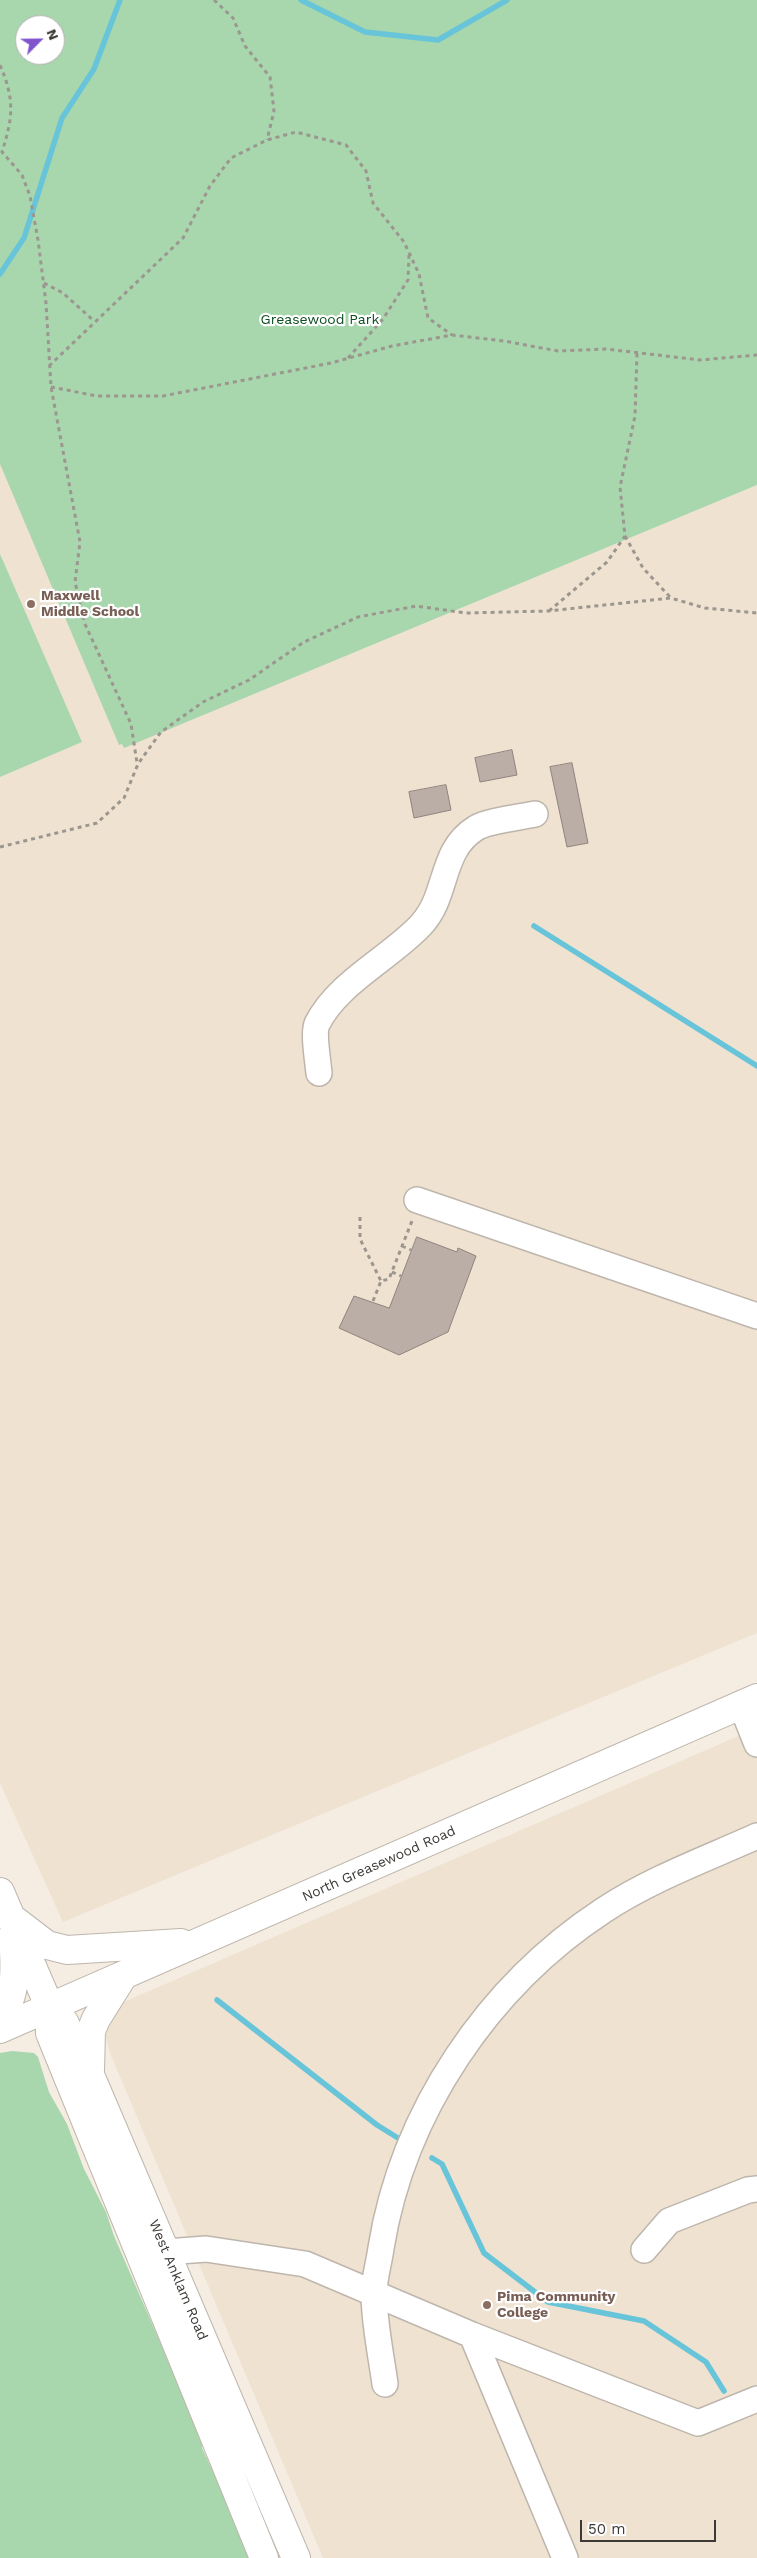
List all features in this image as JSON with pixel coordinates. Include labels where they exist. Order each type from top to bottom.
[{"type":"main road","name":"North Greasewood Road","points":[[0,2029],[749,1701]]},
{"type":"main road","name":"West Anklam Road","points":[[0,1892],[50,2008],[64,2022],[90,2075],[296,2558]]},
{"type":"main road","points":[[12,1918],[47,1944],[67,1950],[202,1941]]},
{"type":"main road","points":[[0,2017],[12,1995],[15,1960],[12,1918]]},
{"type":"main road","points":[[90,2075],[91,2030],[124,1976]]},
{"type":"main road","name":"West Anklam Road","points":[[50,2008],[50,2033],[264,2558]]},
{"type":"lane","points":[[319,1073],[316,1027],[330,1003],[422,924],[442,887],[447,862],[458,843],[477,827],[535,814]]},
{"type":"lane","points":[[414,1210],[757,1316]]},
{"type":"lane","points":[[749,1701],[757,1744]]},
{"type":"lane","points":[[385,2384],[374,2293],[386,2215],[409,2148],[432,2095],[490,2012],[524,1973],[604,1910],[646,1886],[757,1836]]},
{"type":"lane","points":[[644,2250],[669,2221],[748,2190],[757,2189]]},
{"type":"lane","points":[[166,2252],[206,2249],[297,2262],[472,2335],[698,2424],[757,2400]]},
{"type":"lane","points":[[472,2335],[565,2558]]},
{"type":"path","points":[[214,0],[233,18],[245,46],[270,78],[274,111],[267,140]]},
{"type":"path","points":[[0,65],[10,88],[11,123],[2,152],[22,176],[30,196],[43,283],[48,367],[80,542],[75,582],[85,624],[131,724],[138,764]]},
{"type":"path","points":[[48,367],[183,238],[210,186],[231,158],[267,140],[296,132],[346,145],[366,171],[373,203],[404,242],[419,274],[428,318],[452,335]]},
{"type":"path","points":[[348,358],[383,320],[408,280],[409,252]]},
{"type":"path","points":[[43,283],[63,293],[94,321]]},
{"type":"path","points":[[51,387],[97,396],[164,396],[348,358],[392,346],[452,335],[504,341],[558,351],[606,349],[700,360],[757,355]]},
{"type":"path","points":[[637,352],[635,416],[620,487],[624,536],[643,568],[670,598]]},
{"type":"path","points":[[548,611],[607,562],[624,536]]},
{"type":"path","points":[[0,847],[97,823],[124,798],[138,764],[161,732],[203,702],[249,680],[304,642],[358,617],[416,606],[466,613],[548,611],[670,598],[705,608],[757,613]]},
{"type":"path","points":[[381,1281],[389,1279],[414,1210]]},
{"type":"path","points":[[360,1218],[360,1239],[381,1281],[373,1301]]},
{"type":"path","points":[[402,1246],[411,1250]]},
{"type":"path","points":[[392,1272],[401,1276]]},
{"type":"shaded area","points":[[0,460],[124,747],[757,485],[757,1633],[63,1922],[0,1783]]},
{"type":"shaded area","name":"Pima Community College","points":[[757,1728],[757,2558],[323,2558],[110,2053],[102,2022],[126,2001]]},
{"type":"green space","name":"Greasewood Park","points":[[0,0],[757,0],[757,485],[124,748],[122,744],[119,745],[0,464]]},
{"type":"green space","points":[[0,554],[82,742],[0,777]]},
{"type":"green space","points":[[12,2051],[34,2053],[38,2057],[49,2092],[67,2124],[84,2169],[106,2212],[114,2236],[202,2439],[202,2448],[253,2558],[0,2558],[0,2053]]},
{"type":"building","points":[[512,750],[517,775],[480,782],[475,758]]},
{"type":"building","points":[[572,763],[588,843],[567,847],[550,767]]},
{"type":"building","points":[[446,785],[451,810],[414,818],[409,792]]},
{"type":"building","points":[[417,1237],[457,1252],[458,1248],[476,1256],[448,1332],[399,1355],[339,1328],[354,1296],[389,1308]]},
{"type":"waterway","points":[[0,274],[24,238],[62,118],[94,69],[120,0]]},
{"type":"waterway","points":[[301,0],[365,32],[438,40],[507,0]]},
{"type":"waterway","points":[[534,926],[757,1066]]},
{"type":"waterway","points":[[217,2000],[377,2125],[398,2138]]},
{"type":"waterway","points":[[432,2158],[442,2164],[484,2253],[548,2302],[644,2321],[706,2362],[724,2391]]},
{"type":"place","name":"Maxwell Middle School","points":[[31,604]]},
{"type":"place","name":"Pima Community College","points":[[487,2305]]}]
